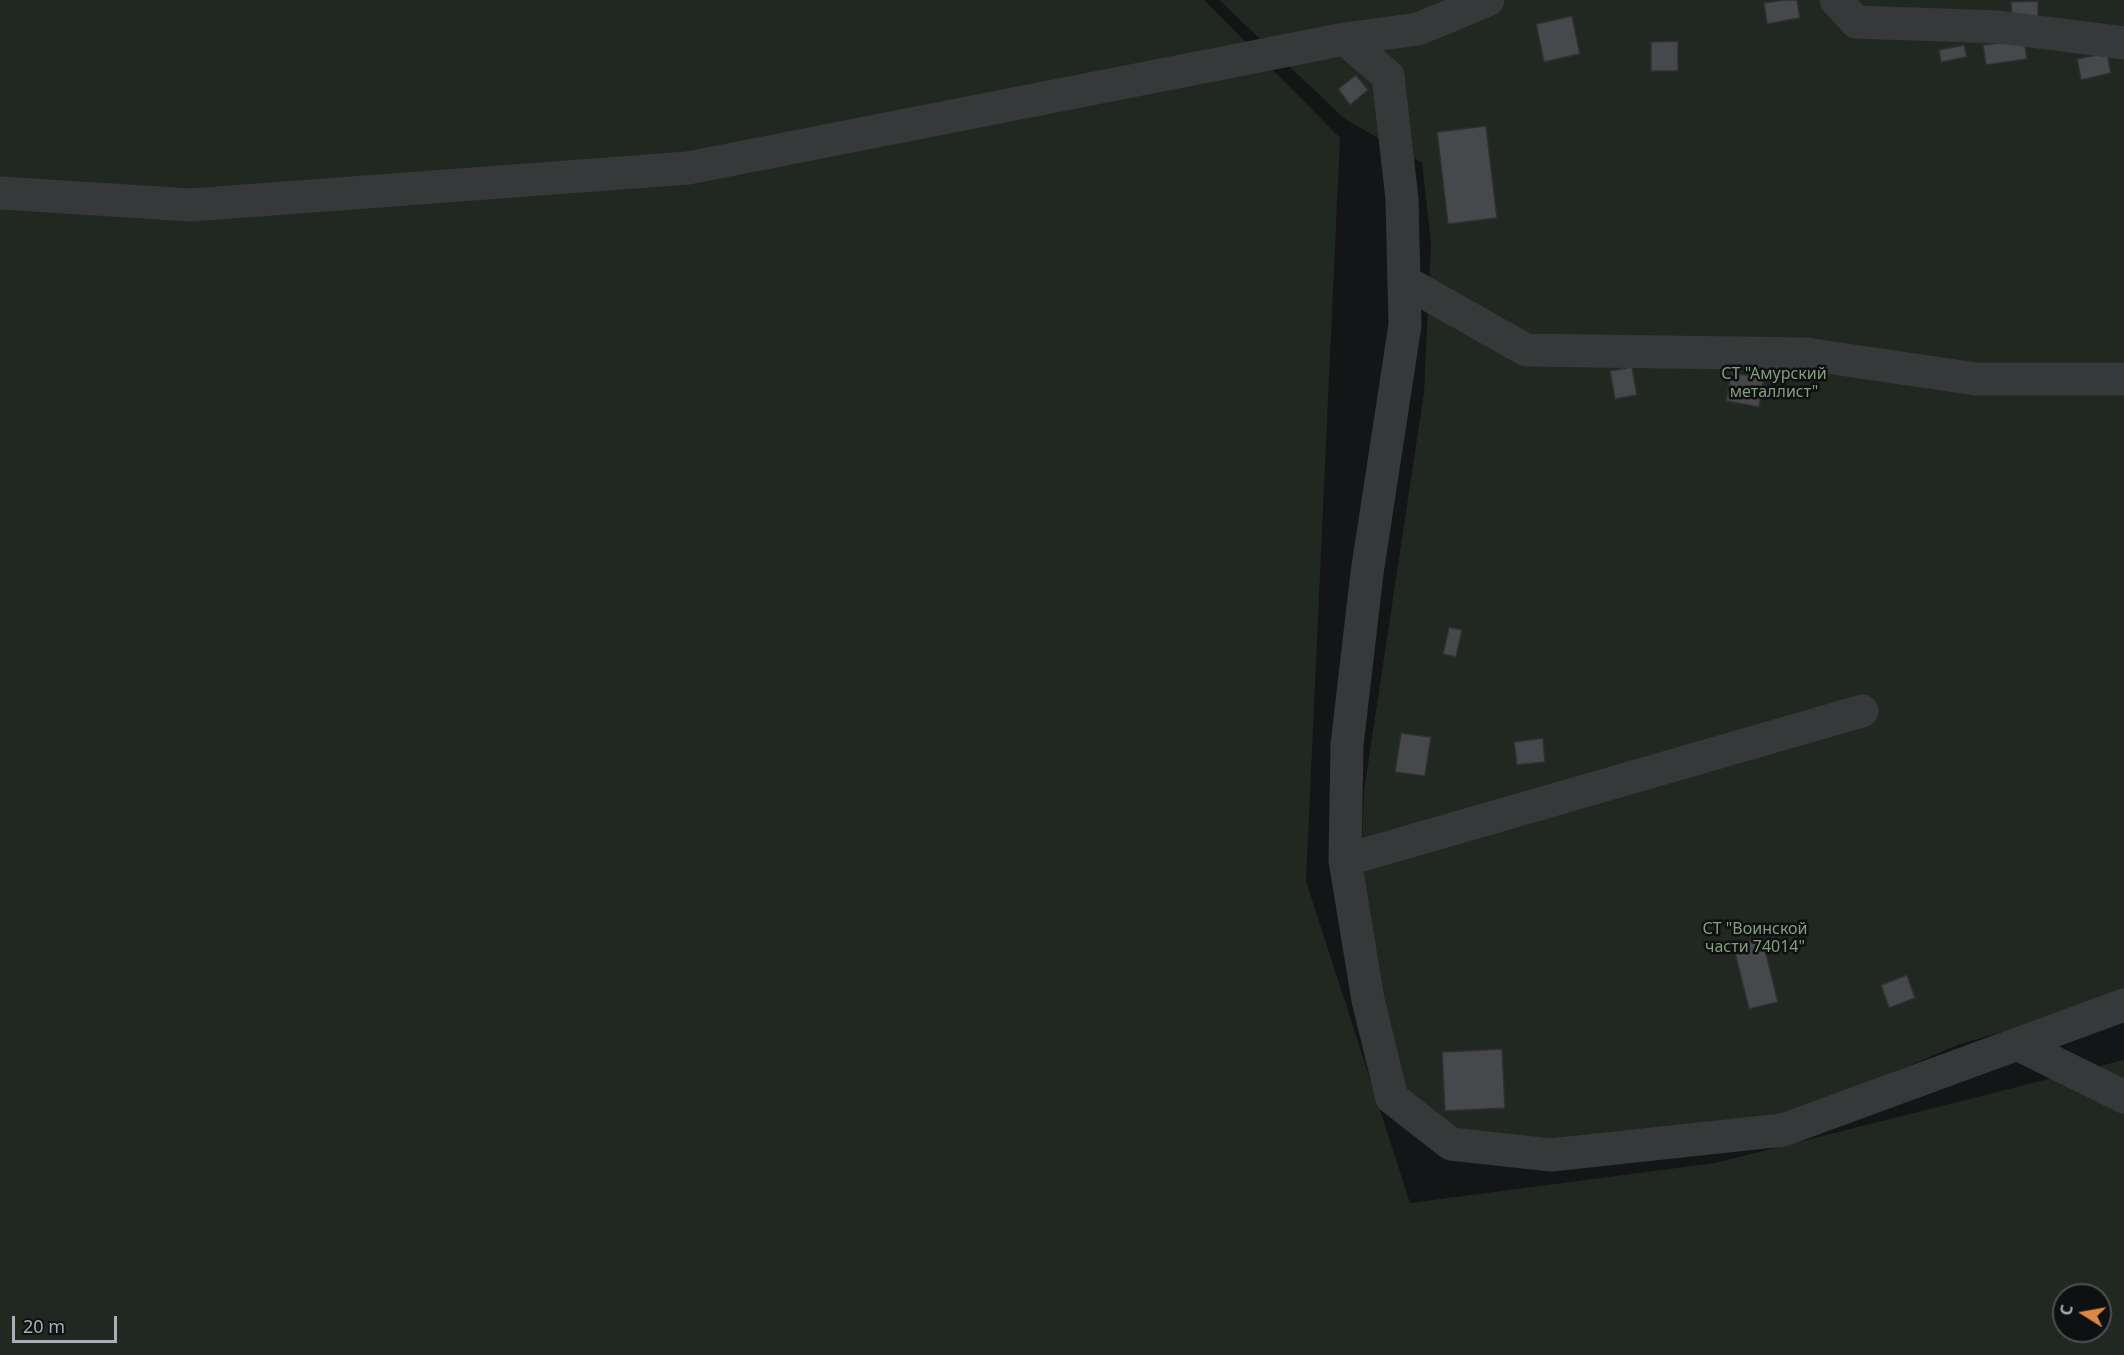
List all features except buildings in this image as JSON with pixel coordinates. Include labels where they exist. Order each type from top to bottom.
[{"type":"street","points":[[0,193],[191,205],[688,168],[1345,39],[1418,29],[1488,0]]},
{"type":"street","points":[[1836,0],[1856,22],[1999,27],[2124,43]]},
{"type":"street","points":[[1345,39],[1388,76],[1402,200],[1405,325],[1367,573],[1347,745],[1345,860],[1368,1000],[1392,1098],[1451,1144],[1551,1155],[1783,1130],[2124,1005]]},
{"type":"street","points":[[1404,281],[1526,350],[1806,354],[1976,379],[2124,379]]},
{"type":"street","points":[[1345,860],[1862,711]]},
{"type":"street","points":[[2017,1044],[2124,1097]]},
{"type":"green space","points":[[0,0],[1204,0],[1340,138],[1306,881],[1410,1203],[1715,1163],[2124,1060],[2124,1355],[0,1355]]},
{"type":"green space","name":"СТ \"Амурский металлист\"","points":[[1219,0],[2124,0],[2124,997],[1960,1044],[1804,1111],[1564,1143],[1452,1131],[1406,1094],[1379,999],[1361,872],[1364,791],[1424,392],[1431,243],[1422,163],[1345,119]]},
{"type":"park label","name":"СТ \"Воинской части 74014\"","points":[[1755,938]]}]
